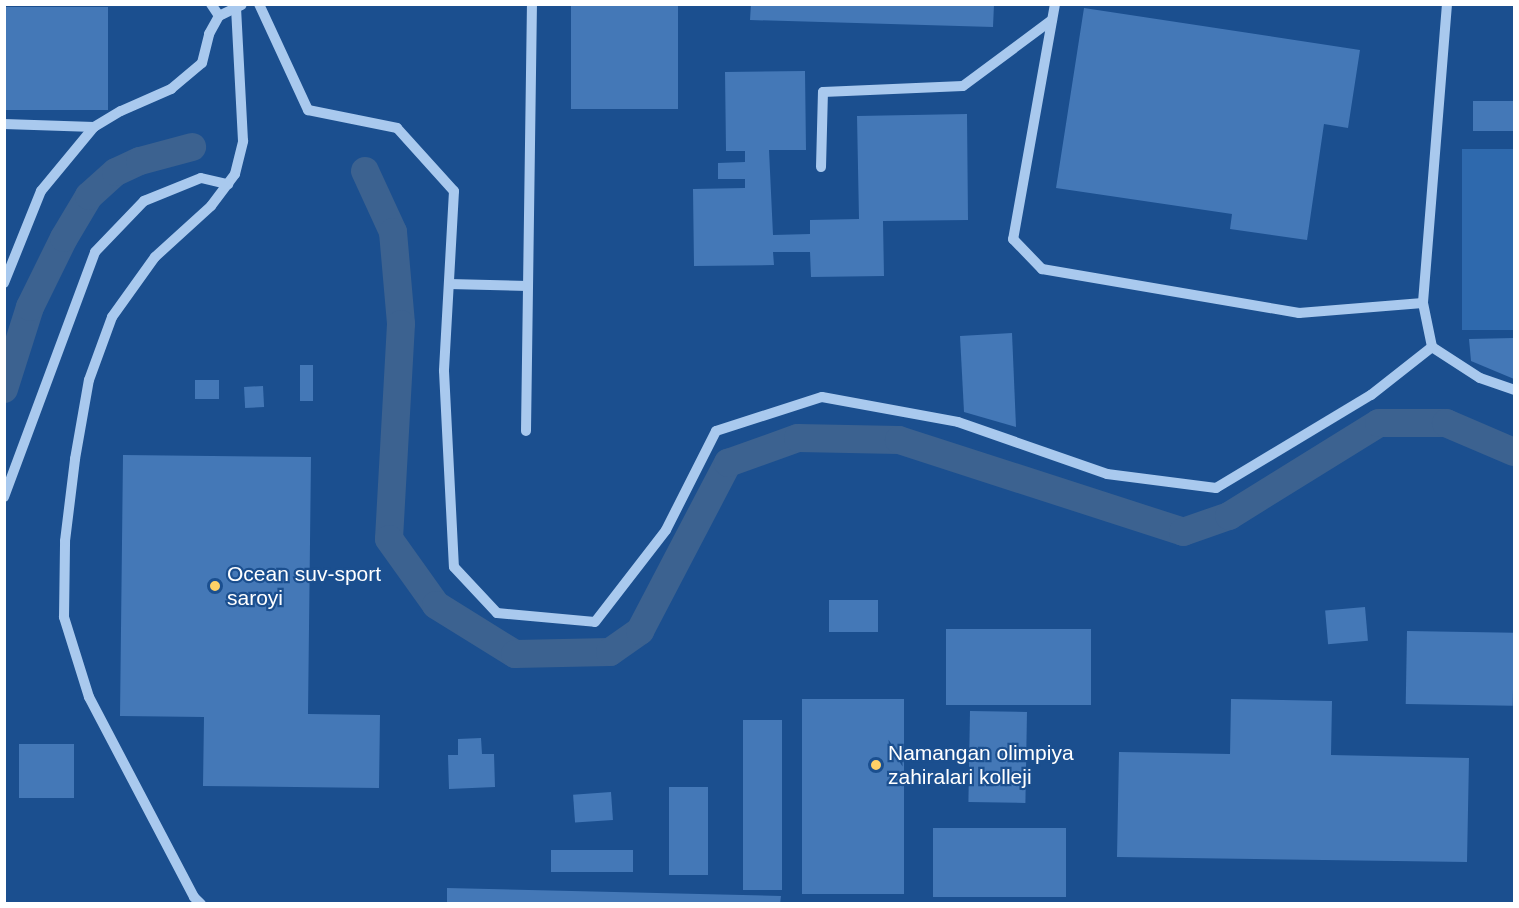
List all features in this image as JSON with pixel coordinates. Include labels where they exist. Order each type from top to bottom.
[{"type":"street","points":[[211,4],[219,10]]},
{"type":"street","points":[[259,4],[308,110],[397,128],[454,190],[444,371],[454,567],[497,613],[595,622],[666,530],[716,431],[822,397],[958,422],[1107,474],[1216,488],[1371,395],[1432,347]]},
{"type":"street","points":[[526,431],[532,4]]},
{"type":"street","points":[[1055,4],[1013,239],[1042,269],[1299,313],[1424,303]]},
{"type":"street","points":[[1448,4],[1424,303],[1432,347],[1479,378],[1515,390]]},
{"type":"street","points":[[201,903],[194,897],[89,697],[64,617],[65,541],[75,459],[89,380],[112,317],[155,257],[211,206],[235,174],[243,141],[243,112],[237,61],[239,5],[219,10]]},
{"type":"street","points":[[4,283],[41,191],[94,127],[121,111],[171,90],[202,63],[209,34],[219,10]]},
{"type":"street","points":[[821,167],[823,92],[963,86],[1052,20]]},
{"type":"street","points":[[4,124],[94,127]]},
{"type":"street","points":[[4,497],[94,252],[144,201],[201,178],[228,184]]},
{"type":"street","points":[[449,284],[528,286]]},
{"type":"shaded area","points":[[1462,149],[1514,149],[1514,330],[1462,330]]},
{"type":"building","points":[[571,4],[678,4],[678,109],[571,109]]},
{"type":"building","points":[[751,4],[994,4],[993,27],[750,20]]},
{"type":"building","points":[[4,7],[108,7],[108,110],[4,110]]},
{"type":"building","points":[[1084,8],[1360,50],[1348,128],[1324,124],[1307,240],[1230,229],[1232,214],[1056,188]]},
{"type":"building","points":[[805,71],[806,150],[769,150],[773,235],[810,234],[810,220],[859,219],[857,116],[967,114],[968,220],[883,221],[884,276],[811,277],[810,252],[773,252],[774,265],[694,266],[693,189],[745,188],[745,179],[718,179],[718,163],[745,162],[745,151],[726,151],[725,72]]},
{"type":"building","points":[[1473,101],[1514,101],[1514,131],[1473,131]]},
{"type":"building","points":[[1012,333],[1016,427],[964,412],[960,336]]},
{"type":"building","points":[[1514,338],[1514,379],[1471,361],[1469,339]]},
{"type":"building","points":[[300,365],[313,365],[313,401],[300,401]]},
{"type":"building","points":[[195,380],[219,380],[219,399],[195,399]]},
{"type":"building","points":[[263,386],[264,407],[245,408],[244,387]]},
{"type":"building","name":"Ocean suv-sport saroyi","points":[[123,455],[311,457],[308,714],[380,715],[379,788],[203,786],[204,717],[120,716]]},
{"type":"building","points":[[829,600],[878,600],[878,632],[829,632]]},
{"type":"building","points":[[1365,607],[1368,641],[1328,644],[1325,610]]},
{"type":"building","points":[[946,629],[1091,629],[1091,705],[946,705]]},
{"type":"building","points":[[1407,631],[1514,633],[1513,706],[1406,704]]},
{"type":"building","points":[[802,699],[904,699],[904,894],[802,894]]},
{"type":"building","points":[[1231,699],[1332,701],[1331,755],[1469,758],[1467,862],[1117,857],[1119,752],[1230,754]]},
{"type":"building","points":[[970,711],[1027,712],[1025,803],[968,802]]},
{"type":"building","points":[[743,720],[782,720],[782,890],[743,890]]},
{"type":"building","points":[[481,738],[482,754],[494,754],[495,787],[449,789],[448,755],[458,755],[458,739]]},
{"type":"building","points":[[19,744],[74,744],[74,798],[19,798]]},
{"type":"building","points":[[669,787],[708,787],[708,875],[669,875]]},
{"type":"building","points":[[611,792],[613,820],[575,823],[573,795]]},
{"type":"building","points":[[933,828],[1066,828],[1066,897],[933,897]]},
{"type":"building","points":[[551,850],[633,850],[633,872],[551,872]]},
{"type":"building","points":[[447,888],[781,896],[780,904],[447,904]]},
{"type":"waterway","points":[[4,389],[30,307],[64,238],[89,196],[116,172],[140,161],[192,147]]},
{"type":"waterway","points":[[365,171],[393,232],[401,324],[389,539],[436,605],[515,654],[610,652],[640,631],[728,463],[798,438],[899,440],[1183,532],[1229,516],[1379,423],[1446,423],[1514,452]]},
{"type":"place","name":"Ocean suv-sport saroyi","points":[[215,586]]},
{"type":"place","name":"Namangan olimpiya zahiralari kolleji","points":[[876,765]]}]
